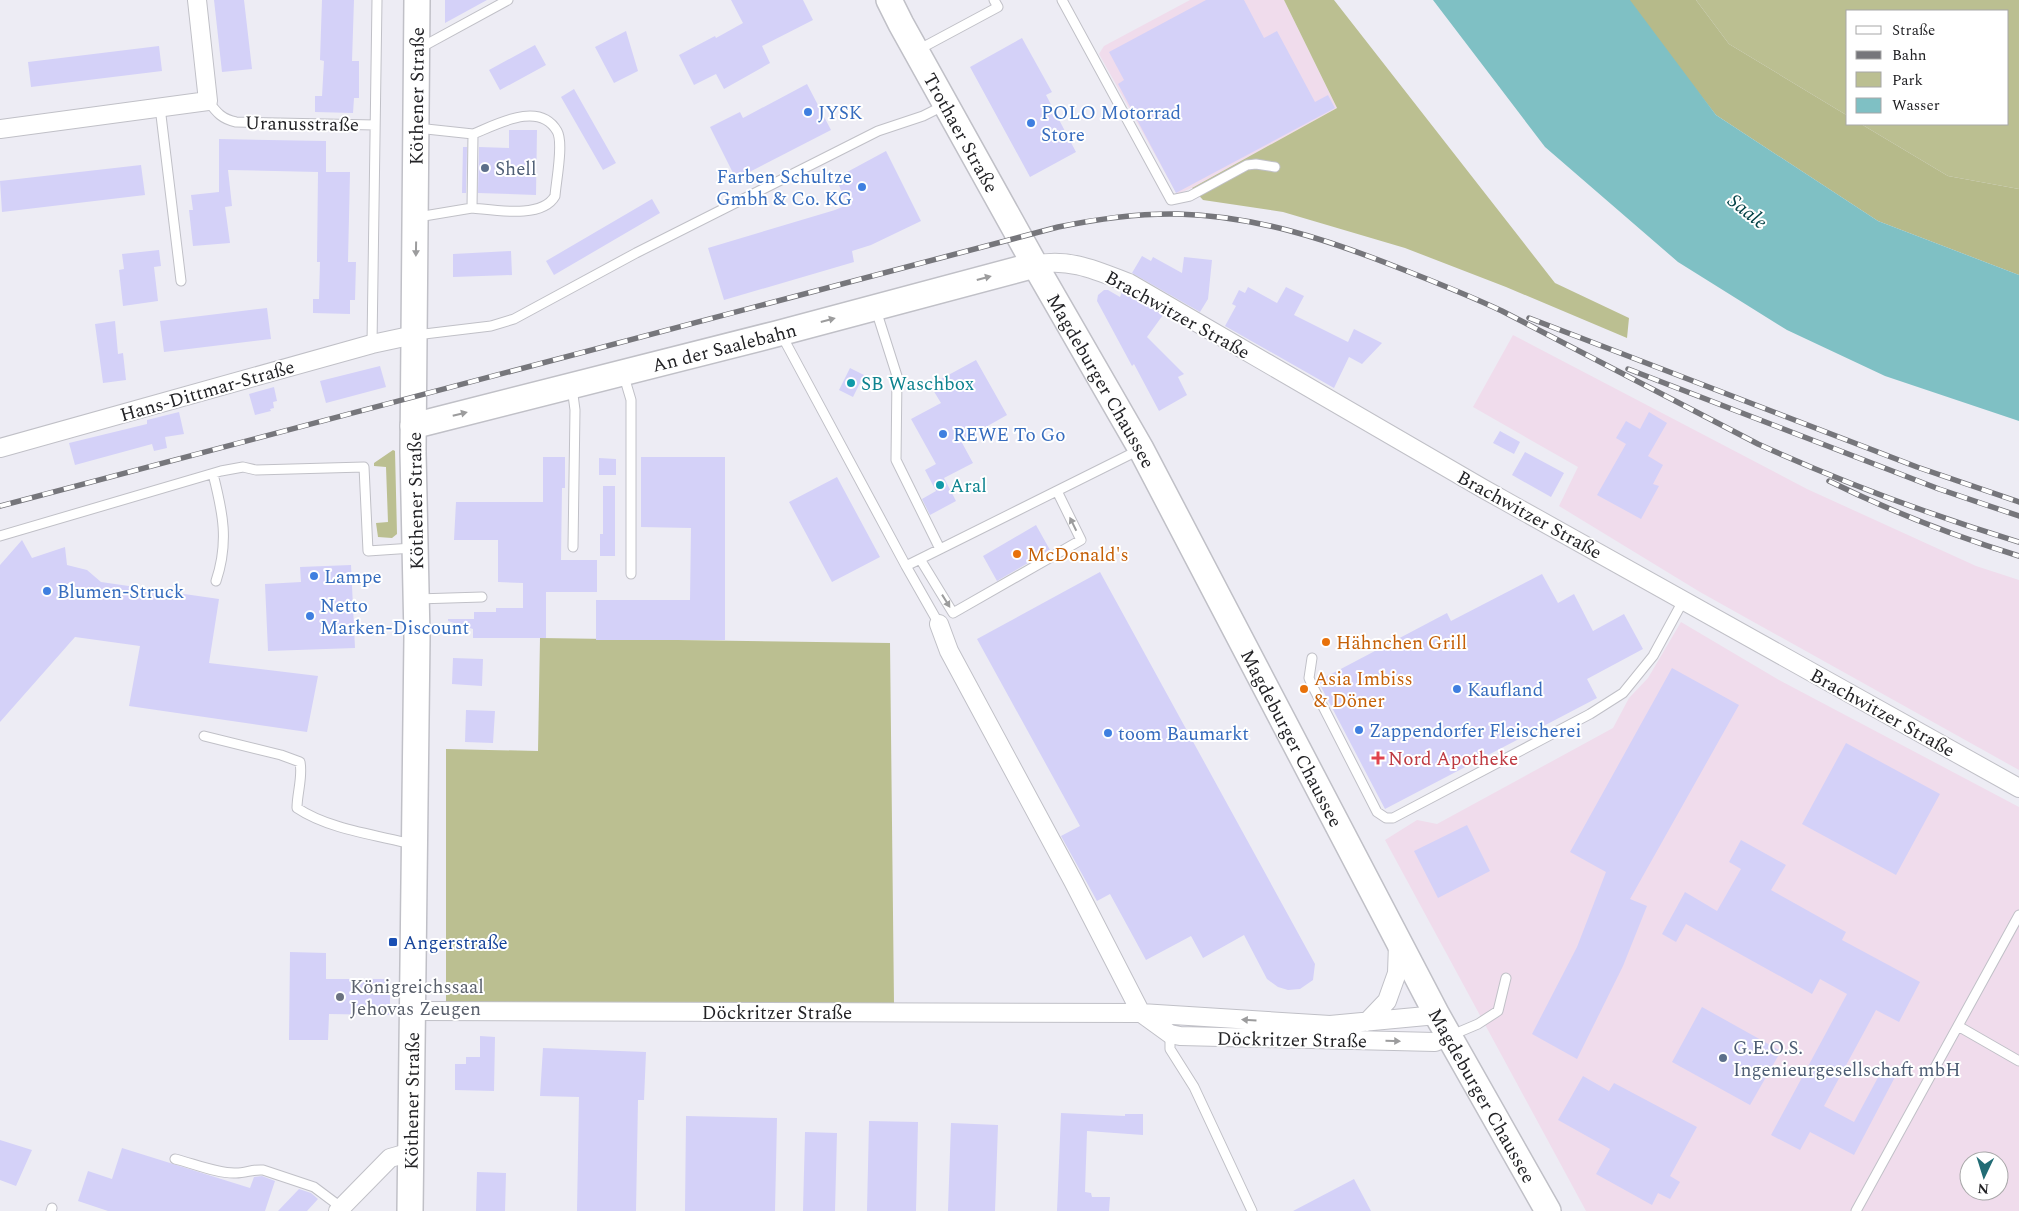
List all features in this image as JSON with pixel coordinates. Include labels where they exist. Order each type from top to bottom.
[{"type":"main road","name":"Köthener Straße","points":[[410,1211],[414,1011],[417,600],[413,426],[417,0]]},
{"type":"main road","name":"Trothaer Straße","points":[[890,0],[916,51],[1035,265]]},
{"type":"main road","name":"An der Saalebahn","points":[[413,426],[780,333],[1035,265]]},
{"type":"main road","name":"Magdeburger Chaussee","points":[[1035,265],[1141,449],[1437,1015],[1548,1211]]},
{"type":"street","points":[[0,129],[208,101],[196,0]]},
{"type":"street","name":"Brachwitzer Straße","points":[[1035,265],[1053,262],[1084,266],[1129,283],[1369,424],[2019,788]]},
{"type":"street","name":"Hans-Dittmar-Straße","points":[[3,444],[372,344],[414,335]]},
{"type":"street","points":[[939,624],[949,651],[1073,881],[1141,1013],[1170,1034]]},
{"type":"street","name":"Döckritzer Straße","points":[[1367,1022],[1386,1001],[1394,983],[1397,973],[1398,941]]},
{"type":"street","name":"Döckritzer Straße","points":[[414,1011],[1141,1013],[1330,1025],[1437,1015]]},
{"type":"street","name":"Döckritzer Straße","points":[[1170,1034],[1180,1036],[1435,1042],[1449,1036]]},
{"type":"street","points":[[340,1209],[390,1158],[410,1152]]},
{"type":"lane","points":[[372,344],[377,0]]},
{"type":"lane","points":[[417,50],[508,0]]},
{"type":"lane","points":[[916,51],[998,7],[994,0]]},
{"type":"lane","points":[[1062,0],[1171,200],[1190,196],[1247,165],[1256,164],[1274,167]]},
{"type":"lane","name":"Uranusstraße","points":[[208,101],[218,115],[226,120],[236,122],[375,125]]},
{"type":"lane","points":[[414,335],[491,326],[514,319],[636,253],[878,131],[923,116],[946,104]]},
{"type":"lane","points":[[160,107],[181,282]]},
{"type":"lane","points":[[416,217],[472,208],[528,211],[541,208],[551,203],[555,196],[559,146],[557,132],[548,122],[535,116],[512,118],[473,134],[417,128]]},
{"type":"lane","points":[[472,208],[473,134]]},
{"type":"lane","points":[[875,307],[897,376],[896,460],[940,549]]},
{"type":"lane","points":[[780,333],[939,624]]},
{"type":"lane","points":[[623,373],[631,400],[631,574]]},
{"type":"lane","points":[[572,386],[576,410],[573,547]]},
{"type":"lane","points":[[906,566],[1141,449]]},
{"type":"lane","points":[[0,536],[213,474],[243,468],[256,470],[364,467],[368,551],[416,548]]},
{"type":"lane","points":[[213,474],[223,513],[224,539],[222,562],[216,581]]},
{"type":"lane","points":[[920,559],[953,613],[1081,540],[1057,491]]},
{"type":"lane","points":[[417,600],[482,597]]},
{"type":"lane","points":[[1312,658],[1309,678],[1312,685],[1377,812],[1386,818],[1393,818],[1590,714],[1623,693],[1653,656],[1683,601]]},
{"type":"lane","points":[[204,736],[281,755],[300,762],[302,770],[297,796],[297,808],[306,814],[328,823],[415,845]]},
{"type":"lane","points":[[1856,1211],[2019,915]]},
{"type":"lane","points":[[1449,1036],[1478,1024],[1498,1011],[1506,978]]},
{"type":"lane","points":[[1958,1026],[2019,1061]]},
{"type":"lane","points":[[1170,1034],[1170,1049],[1194,1087],[1252,1211]]},
{"type":"lane","points":[[175,1158],[228,1172],[238,1173],[255,1169],[263,1170],[314,1187],[340,1209]]},
{"type":"shaded area","points":[[1190,0],[1284,0],[1337,108],[1192,188],[1177,194],[1099,54],[1104,46]]},
{"type":"shaded area","points":[[1513,335],[1807,489],[1976,566],[2019,580],[2019,770],[1700,592],[1559,506],[1578,467],[1473,407]]},
{"type":"shaded area","points":[[1681,622],[1779,680],[2019,807],[2019,1211],[1586,1211],[1385,840],[1417,820],[1437,824],[1613,728],[1629,698],[1648,678]]},
{"type":"green space","points":[[1284,0],[1334,0],[1555,283],[1629,318],[1627,338],[1506,287],[1405,248],[1283,212],[1203,200],[1192,188],[1337,108]]},
{"type":"green space","points":[[1626,0],[1696,0],[1729,44],[1846,115],[1846,125],[1863,125],[1948,176],[2019,189],[2019,275],[1878,221],[1716,115]]},
{"type":"green space","points":[[1696,0],[2019,0],[2019,189],[1948,176],[1863,125],[2009,125],[2009,10],[1846,10],[1846,115],[1729,44]]},
{"type":"green space","points":[[393,450],[395,451],[397,534],[392,538],[378,537],[376,523],[388,522],[386,467],[374,466],[374,463]]},
{"type":"green space","points":[[540,638],[890,643],[894,1003],[446,1002],[446,749],[538,751]]},
{"type":"water","name":"Saale","points":[[1433,0],[1630,0],[1716,115],[1878,221],[2019,275],[2019,421],[1885,376],[1787,330],[1678,262],[1545,147]]},
{"type":"building","points":[[214,0],[244,0],[252,69],[222,72]]},
{"type":"building","points":[[322,0],[354,0],[352,61],[359,61],[359,98],[354,98],[353,113],[315,112],[315,96],[322,96],[324,61],[320,60]]},
{"type":"building","points":[[445,0],[487,0],[445,23]]},
{"type":"building","points":[[731,0],[803,0],[813,20],[762,46],[770,63],[724,89],[716,74],[694,85],[679,55],[743,23]]},
{"type":"building","points":[[1206,0],[1244,0],[1264,38],[1277,31],[1315,102],[1328,95],[1335,108],[1176,193],[1118,84],[1124,80],[1109,52]]},
{"type":"building","points":[[626,31],[638,71],[614,83],[595,47]]},
{"type":"building","name":"POLO Motorrad Store","points":[[1022,38],[1052,92],[1046,95],[1076,152],[1030,177],[970,67]]},
{"type":"building","points":[[535,45],[546,65],[500,90],[489,70]]},
{"type":"building","points":[[159,46],[162,71],[31,87],[28,62]]},
{"type":"building","points":[[807,84],[831,130],[736,179],[710,127],[740,112],[743,118]]},
{"type":"building","points":[[574,89],[616,163],[603,170],[561,97]]},
{"type":"building","points":[[509,130],[537,130],[536,195],[478,193],[479,147],[509,148]]},
{"type":"building","points":[[219,139],[326,141],[326,172],[350,172],[348,262],[356,262],[355,300],[350,300],[350,314],[313,313],[313,299],[319,299],[320,262],[317,262],[318,172],[228,170],[232,206],[225,207],[230,243],[193,246],[189,210],[193,210],[191,195],[219,192]]},
{"type":"building","points":[[463,147],[467,147],[466,193],[462,193]]},
{"type":"building","points":[[886,151],[921,221],[871,245],[852,251],[854,262],[724,300],[708,248],[847,205],[836,178]]},
{"type":"building","points":[[141,165],[145,195],[2,212],[0,181]]},
{"type":"building","points":[[652,199],[660,213],[554,275],[546,261]]},
{"type":"building","points":[[159,250],[161,266],[154,267],[158,301],[123,306],[119,270],[124,269],[122,254]]},
{"type":"building","points":[[511,251],[512,275],[453,277],[453,254]]},
{"type":"building","points":[[1142,256],[1151,261],[1153,257],[1182,273],[1184,257],[1212,260],[1208,299],[1200,312],[1132,273]]},
{"type":"building","points":[[1248,287],[1277,303],[1286,287],[1304,296],[1294,315],[1348,342],[1354,329],[1382,343],[1362,364],[1349,357],[1334,388],[1225,326],[1236,306],[1232,304],[1239,290],[1245,293]]},
{"type":"building","points":[[1104,290],[1108,290],[1120,297],[1122,292],[1163,315],[1147,337],[1184,374],[1178,377],[1187,395],[1159,411],[1097,301],[1098,295]]},
{"type":"building","points":[[267,308],[271,339],[164,352],[160,321]]},
{"type":"building","points":[[115,321],[118,354],[123,353],[126,380],[103,383],[95,324]]},
{"type":"building","points":[[976,360],[1007,415],[961,441],[973,463],[944,478],[956,501],[930,515],[922,499],[936,491],[925,470],[936,464],[911,419],[941,403],[930,385]]},
{"type":"building","points":[[380,366],[386,387],[326,403],[320,381]]},
{"type":"building","name":"SB Waschbox","points":[[850,368],[864,375],[853,397],[839,390]]},
{"type":"building","points":[[274,387],[277,401],[273,402],[274,408],[270,409],[271,411],[255,415],[249,394]]},
{"type":"building","points":[[179,412],[184,434],[165,437],[167,448],[154,451],[152,444],[75,465],[69,443],[147,424],[147,420]]},
{"type":"building","points":[[1649,412],[1667,423],[1648,456],[1663,465],[1653,484],[1659,486],[1641,519],[1597,495],[1626,444],[1616,438],[1626,421],[1640,429]]},
{"type":"building","points":[[1500,431],[1520,442],[1514,454],[1493,443]]},
{"type":"building","points":[[1525,452],[1564,473],[1551,497],[1512,475]]},
{"type":"building","points":[[543,457],[565,457],[565,488],[562,488],[561,560],[597,560],[597,592],[546,592],[546,638],[473,638],[473,629],[448,621],[448,619],[474,619],[474,612],[496,612],[496,608],[523,608],[523,583],[498,582],[498,540],[454,540],[456,502],[543,502]]},
{"type":"building","points":[[641,457],[725,457],[725,640],[596,640],[596,600],[690,600],[691,528],[641,527]]},
{"type":"building","points":[[599,458],[616,459],[616,475],[599,475]]},
{"type":"building","points":[[837,477],[880,557],[832,582],[789,502]]},
{"type":"building","points":[[603,486],[615,486],[615,556],[600,556],[600,534],[603,534]]},
{"type":"building","name":"McDonald's","points":[[1036,525],[1050,550],[997,581],[983,556]]},
{"type":"building","points":[[22,540],[32,558],[65,547],[67,565],[87,570],[101,582],[219,599],[209,663],[318,676],[307,732],[129,706],[140,646],[75,637],[0,722],[0,565]]},
{"type":"building","name":"Netto Marken-Discount","points":[[351,565],[355,648],[268,651],[265,584],[301,582],[300,567]]},
{"type":"building","name":"toom Baumarkt","points":[[1100,572],[1315,964],[1313,980],[1300,989],[1288,990],[1278,987],[1267,979],[1244,935],[1203,958],[1191,936],[1146,960],[1110,894],[1097,901],[1061,836],[1080,826],[977,639]]},
{"type":"building","name":"Kaufland","points":[[1542,574],[1558,603],[1574,594],[1593,631],[1624,614],[1643,649],[1587,679],[1597,698],[1385,809],[1318,681],[1447,613],[1451,621]]},
{"type":"building","points":[[453,658],[483,659],[482,686],[452,684]]},
{"type":"building","points":[[1672,668],[1739,705],[1630,899],[1647,906],[1623,966],[1577,1059],[1532,1034],[1577,947],[1606,872],[1570,852]]},
{"type":"building","points":[[466,710],[495,711],[493,743],[465,742]]},
{"type":"building","points":[[1846,743],[1940,794],[1896,875],[1802,824]]},
{"type":"building","points":[[1467,825],[1490,871],[1438,898],[1414,851]]},
{"type":"building","points":[[1741,840],[1786,865],[1771,890],[1846,932],[1842,940],[1920,982],[1899,1022],[1876,1010],[1824,1106],[1854,1122],[1882,1070],[1895,1077],[1854,1155],[1810,1132],[1800,1150],[1771,1135],[1847,994],[1820,979],[1812,994],[1686,924],[1676,942],[1662,934],[1685,892],[1717,911],[1741,869],[1729,862]]},
{"type":"building","name":"Königreichssaal Jehovas Zeugen","points":[[290,952],[326,953],[326,979],[390,979],[390,1015],[329,1014],[328,1040],[289,1040]]},
{"type":"building","points":[[1702,1007],[1781,1051],[1750,1105],[1672,1062]]},
{"type":"building","points":[[480,1036],[495,1037],[494,1091],[455,1090],[455,1064],[466,1064],[466,1057],[480,1057]]},
{"type":"building","points":[[543,1048],[646,1052],[644,1100],[638,1100],[636,1211],[577,1211],[579,1097],[540,1096]]},
{"type":"building","points":[[1583,1076],[1609,1091],[1614,1083],[1697,1127],[1670,1176],[1680,1182],[1670,1199],[1658,1193],[1652,1205],[1596,1174],[1610,1149],[1558,1120]]},
{"type":"building","points":[[1061,1113],[1125,1116],[1125,1114],[1143,1114],[1143,1135],[1087,1131],[1085,1192],[1091,1193],[1092,1197],[1110,1197],[1109,1211],[1057,1211]]},
{"type":"building","points":[[686,1116],[777,1118],[775,1211],[685,1211]]},
{"type":"building","points":[[869,1121],[918,1122],[916,1211],[867,1211]]},
{"type":"building","points":[[951,1123],[998,1125],[995,1211],[948,1211]]},
{"type":"building","points":[[805,1132],[837,1133],[835,1211],[803,1211]]},
{"type":"building","points":[[0,1140],[32,1150],[16,1186],[0,1180]]},
{"type":"building","points":[[122,1148],[250,1188],[254,1177],[262,1176],[275,1181],[265,1211],[108,1211],[78,1201],[88,1171],[112,1179]]},
{"type":"building","points":[[477,1172],[506,1173],[505,1211],[476,1211]]},
{"type":"building","points":[[1354,1179],[1371,1211],[1293,1211]]},
{"type":"building","points":[[299,1189],[311,1193],[318,1199],[307,1211],[278,1211]]},
{"type":"railway","points":[[0,506],[1058,227],[1117,217],[1147,214],[1178,214],[1234,219],[1288,230],[1341,246],[1408,271],[1502,311],[1758,444],[1822,472],[1887,497],[1952,521],[2019,542]]},
{"type":"railway","points":[[1529,318],[1917,467],[2019,502]]},
{"type":"railway","points":[[1628,369],[1939,489],[2019,516]]},
{"type":"railway","points":[[1829,481],[1875,503],[1922,522],[2019,556]]},
{"type":"place","name":"JYSK","points":[[808,112]]},
{"type":"place","name":"POLO Motorrad Store","points":[[1031,123]]},
{"type":"place","name":"Shell","points":[[485,168]]},
{"type":"place","name":"Farben Schultze Gmbh & Co. KG","points":[[862,187]]},
{"type":"place","name":"SB Waschbox","points":[[851,383]]},
{"type":"place","name":"REWE To Go","points":[[943,434]]},
{"type":"place","name":"Aral","points":[[940,485]]},
{"type":"place","name":"McDonald's","points":[[1017,554]]},
{"type":"place","name":"Lampe","points":[[314,576]]},
{"type":"place","name":"Blumen-Struck","points":[[47,591]]},
{"type":"place","name":"Netto Marken-Discount","points":[[310,616]]},
{"type":"place","name":"Hähnchen Grill","points":[[1326,642]]},
{"type":"place","name":"Asia Imbiss & Döner","points":[[1304,689]]},
{"type":"place","name":"Kaufland","points":[[1457,689]]},
{"type":"place","name":"Zappendorfer Fleischerei","points":[[1359,730]]},
{"type":"place","name":"toom Baumarkt","points":[[1108,733]]},
{"type":"place","name":"Nord Apotheke","points":[[1378,758]]},
{"type":"place","name":"Angerstraße","points":[[393,942]]},
{"type":"place","name":"Königreichssaal Jehovas Zeugen","points":[[340,997]]},
{"type":"place","name":"G.E.O.S. Ingenieurgesellschaft mbH","points":[[1723,1058]]}]
